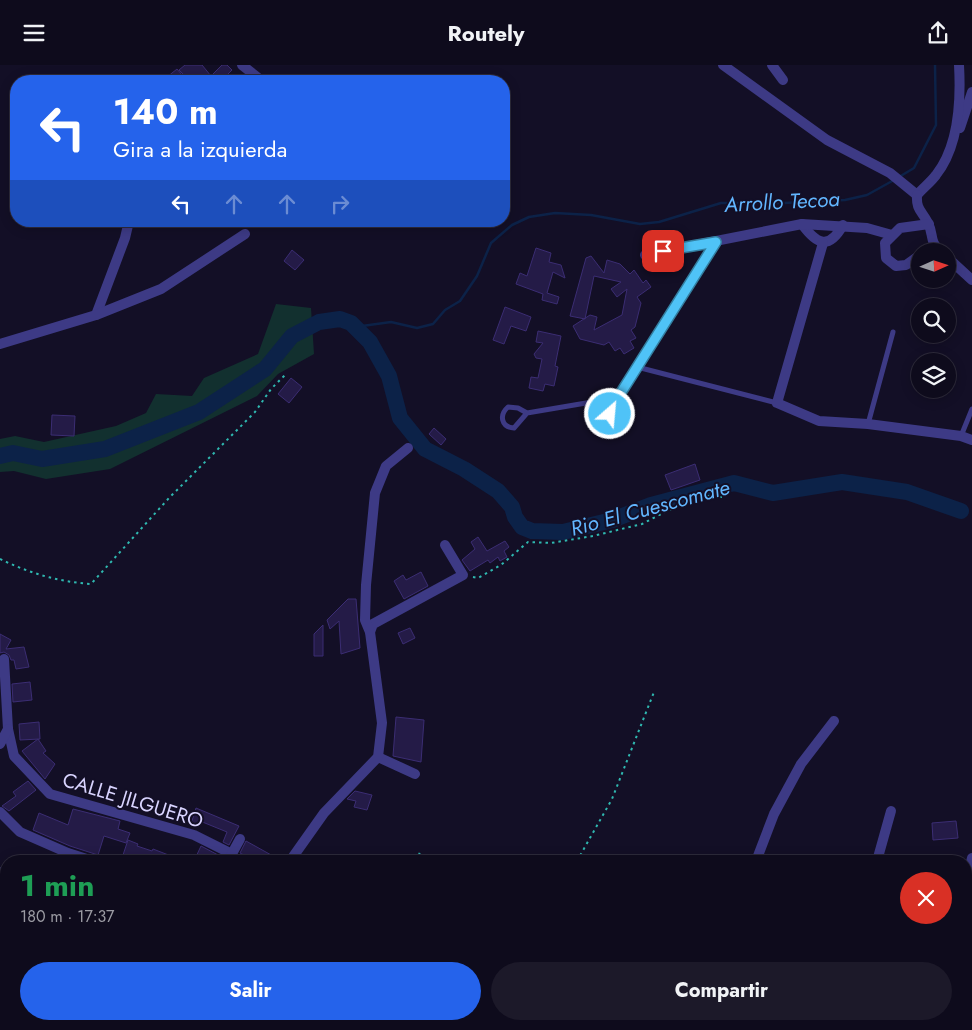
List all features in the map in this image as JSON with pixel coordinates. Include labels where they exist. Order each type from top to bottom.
[{"type":"street","points":[[242,65],[254,75]]},
{"type":"street","points":[[723,65],[827,139],[890,173],[917,195]]},
{"type":"street","points":[[772,65],[783,80]]},
{"type":"street","points":[[949,151],[956,125],[959,65]]},
{"type":"street","points":[[931,243],[928,224],[916,205],[917,195],[937,175],[958,136],[972,92]]},
{"type":"street","points":[[645,255],[802,224],[843,225],[867,228],[892,235]]},
{"type":"street","points":[[802,224],[813,238],[823,243],[830,242],[843,225]]},
{"type":"street","points":[[911,261],[906,265],[896,266],[886,258],[885,243],[900,228],[928,224]]},
{"type":"street","points":[[96,315],[128,227]]},
{"type":"street","points":[[0,344],[96,315],[161,289],[245,234]]},
{"type":"street","points":[[823,243],[777,403],[819,421],[868,423],[960,436],[972,440]]},
{"type":"street","points":[[956,265],[972,280]]},
{"type":"street","points":[[294,855],[324,813],[378,757],[382,723],[370,632],[365,621],[366,585],[375,493],[386,466],[408,448]]},
{"type":"street","points":[[370,632],[373,624],[463,575],[445,545]]},
{"type":"street","name":"CALLE JILGUERO","points":[[4,659],[8,729],[14,756],[50,794],[194,835],[225,855]]},
{"type":"street","points":[[758,855],[774,814],[800,764],[834,721]]},
{"type":"street","points":[[0,744],[8,729]]},
{"type":"street","points":[[378,757],[414,774]]},
{"type":"street","points":[[879,855],[891,811]]},
{"type":"street","points":[[0,812],[20,832],[62,855]]},
{"type":"street","name":"CALLE JILGUERO","points":[[232,855],[240,839]]},
{"type":"lane","points":[[592,402],[610,414],[618,404],[622,391],[716,242]]},
{"type":"lane","points":[[868,423],[893,332]]},
{"type":"lane","points":[[637,367],[777,403]]},
{"type":"lane","points":[[527,413],[518,407],[508,407],[504,411],[502,418],[504,424],[509,428],[514,428],[527,413],[592,402],[622,391]]},
{"type":"lane","points":[[960,436],[972,409]]},
{"type":"path","points":[[0,559],[50,578],[70,583],[91,584],[169,498],[255,412],[271,389],[285,375]]},
{"type":"path","points":[[463,575],[478,578],[501,565],[528,543],[550,543],[593,536],[642,524],[667,511],[708,496],[722,497]]},
{"type":"path","points":[[580,855],[612,799],[654,692]]},
{"type":"path","points":[[419,855],[421,850]]},
{"type":"green space","points":[[276,304],[311,308],[314,354],[278,374],[257,396],[110,469],[46,479],[14,471],[0,472],[0,439],[15,436],[44,442],[116,426],[146,413],[156,394],[192,396],[204,378],[258,354]]},
{"type":"building","points":[[185,65],[202,65],[210,75],[184,75],[179,70]]},
{"type":"building","points":[[222,65],[227,65],[232,70],[227,75],[212,75]]},
{"type":"building","points":[[177,69],[182,75],[170,75]]},
{"type":"building","points":[[536,248],[551,253],[549,262],[561,265],[565,278],[553,272],[547,293],[559,297],[557,304],[542,300],[543,294],[516,284],[520,273],[527,276]]},
{"type":"building","points":[[292,250],[304,260],[295,270],[284,261]]},
{"type":"building","points":[[591,256],[604,273],[607,260],[620,264],[630,274],[634,270],[643,283],[646,280],[651,287],[637,297],[641,303],[635,327],[631,330],[636,338],[630,341],[634,348],[624,354],[620,348],[615,351],[609,342],[604,345],[580,339],[573,326],[584,319],[570,316],[586,258]],"holes":[[[594,276],[621,282],[611,289],[617,297],[627,289],[622,315],[594,330],[597,317],[590,315],[585,318]]]},
{"type":"building","points":[[505,307],[531,317],[526,331],[511,326],[504,344],[493,340]]},
{"type":"building","points":[[538,331],[561,336],[555,366],[558,367],[554,386],[545,384],[543,391],[529,388],[531,377],[538,378],[542,359],[536,358],[534,354],[543,343],[536,342]]},
{"type":"building","points":[[291,378],[302,387],[289,403],[278,394]]},
{"type":"building","points":[[52,415],[75,416],[74,436],[51,435]]},
{"type":"building","points":[[434,428],[446,439],[441,445],[429,434]]},
{"type":"building","points":[[695,464],[700,480],[671,490],[665,475]]},
{"type":"building","points":[[478,537],[487,551],[505,541],[509,547],[504,551],[507,557],[500,561],[498,557],[490,563],[488,560],[470,571],[462,560],[475,549],[471,542]]},
{"type":"building","points":[[421,572],[428,586],[404,599],[394,581],[403,575],[406,580]]},
{"type":"building","points":[[348,599],[356,599],[360,648],[341,654],[339,621],[330,629],[327,620]]},
{"type":"building","points":[[323,625],[323,656],[314,656],[314,634]]},
{"type":"building","points":[[410,628],[415,638],[403,644],[398,633]]},
{"type":"building","points":[[0,634],[11,640],[6,649],[24,647],[29,667],[16,669],[14,660],[11,660],[9,655],[4,652],[0,653]]},
{"type":"building","points":[[30,682],[32,700],[13,702],[12,684]]},
{"type":"building","points":[[396,717],[424,720],[421,762],[393,756]]},
{"type":"building","points":[[39,722],[40,739],[20,740],[19,724]]},
{"type":"building","points":[[38,739],[46,751],[43,753],[55,764],[45,779],[22,751]]},
{"type":"building","points":[[28,781],[36,790],[9,811],[2,806],[16,796],[13,792]]},
{"type":"building","points":[[355,791],[372,795],[367,810],[354,807],[356,801],[347,799]]},
{"type":"building","points":[[196,808],[239,826],[229,845],[223,842],[227,832],[200,821],[198,826],[191,824]]},
{"type":"building","points":[[73,809],[120,821],[118,829],[130,833],[126,843],[104,836],[98,855],[70,846],[33,830],[39,813],[68,825]]},
{"type":"building","points":[[956,821],[958,838],[933,840],[932,823]]},
{"type":"building","points":[[128,840],[138,844],[137,846],[152,851],[153,849],[168,855],[123,855]]},
{"type":"building","points":[[246,841],[271,855],[244,855],[240,853]]},
{"type":"building","points":[[201,846],[218,855],[197,855]]},
{"type":"waterway","name":"Arrollo Tecoa","points":[[899,177],[914,168],[936,125],[935,65]]},
{"type":"waterway","name":"Arrollo Tecoa","points":[[510,227],[529,217],[555,213],[591,215],[640,224],[659,222],[721,203],[784,203],[845,200],[867,195],[894,180]]},
{"type":"waterway","name":"Arrollo Tecoa","points":[[351,323],[362,326],[391,322],[417,328],[433,324],[445,310],[460,301],[477,276],[491,243],[510,227]]},
{"type":"waterway","name":"Rio El Cuescomate","points":[[0,456],[13,453],[42,459],[105,449],[199,412],[265,369],[292,336],[319,322],[340,319],[351,323],[370,342],[389,376],[400,418],[425,449],[464,469],[498,491],[512,507],[515,517],[522,527],[532,531],[563,532],[612,520],[651,505],[734,483],[773,493],[842,482],[907,492],[961,511]]},
{"type":"route","points":[[610,414],[618,404],[622,391],[716,242],[663,251]]}]
